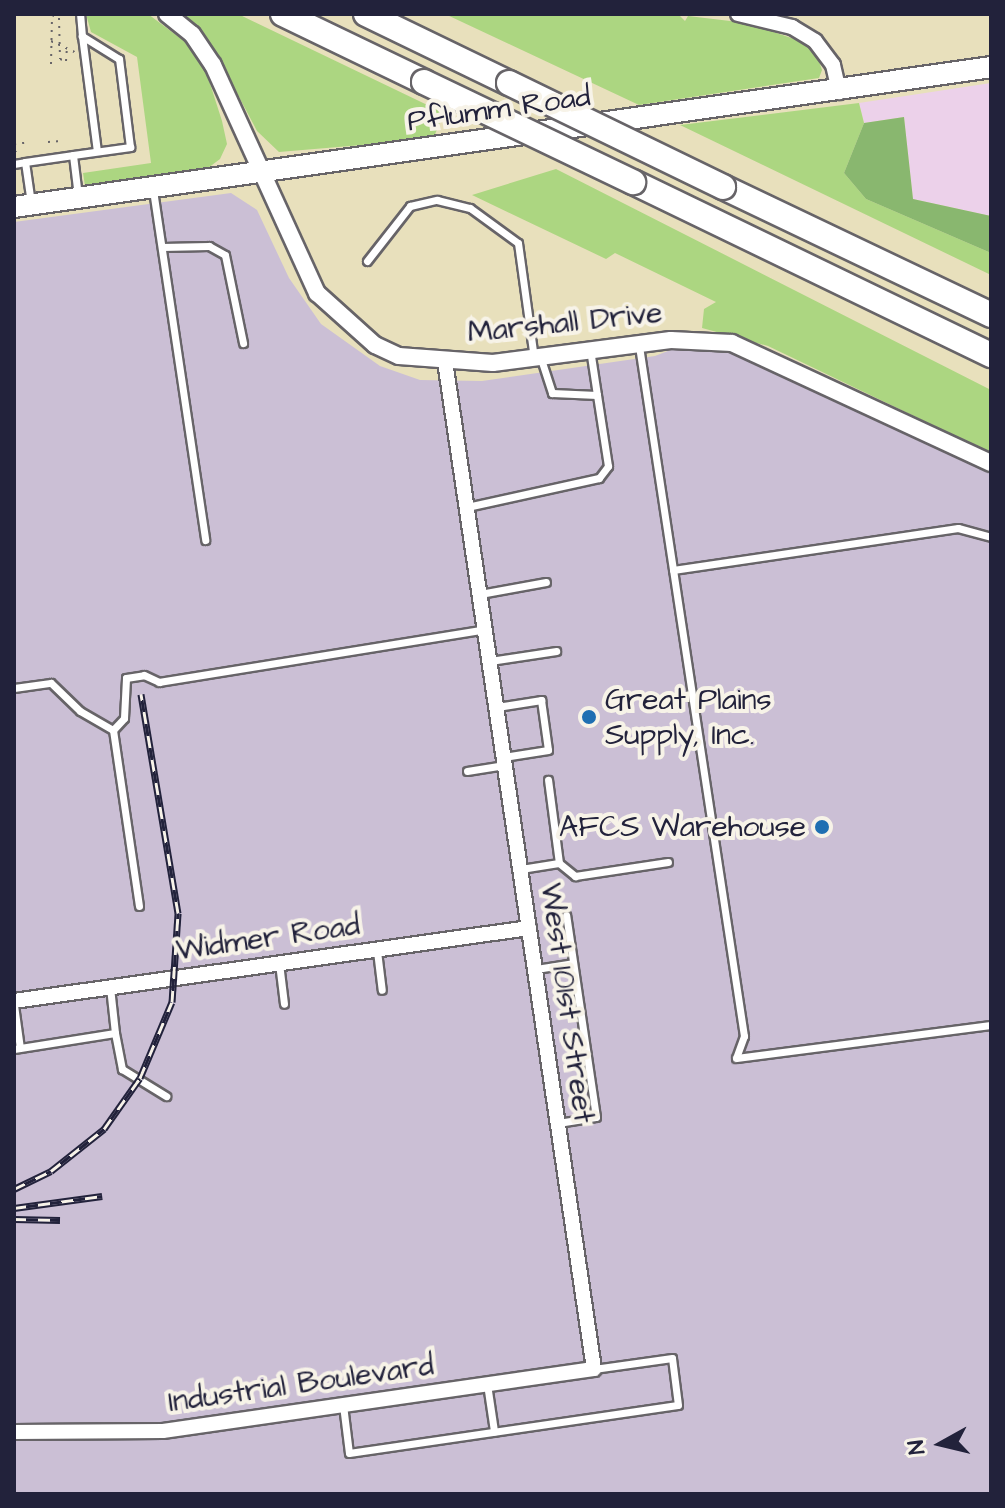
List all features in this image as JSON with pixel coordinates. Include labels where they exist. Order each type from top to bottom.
[{"type":"highway","points":[[283,14],[991,355]]},
{"type":"highway","points":[[366,14],[991,315]]},
{"type":"highway","points":[[924,283],[991,306]]},
{"type":"highway","points":[[954,337],[991,362]]},
{"type":"main road","name":"Pflumm Road","points":[[23,206],[839,92],[991,67]]},
{"type":"street","name":"Marshall Drive","points":[[167,14],[205,50],[302,268],[333,312],[385,350],[445,361],[538,357],[693,339],[741,345],[991,463]]},
{"type":"street","points":[[738,14],[792,27],[815,41],[833,65],[839,92]]},
{"type":"street","name":"West 101st Street","points":[[445,361],[594,1369]]},
{"type":"street","name":"Widmer Road","points":[[14,1003],[529,928]]},
{"type":"street","name":"Industrial Boulevard","points":[[14,1432],[163,1431],[594,1369]]},
{"type":"lane","points":[[80,14],[97,151]]},
{"type":"lane","points":[[14,164],[130,147],[119,59],[82,36]]},
{"type":"lane","points":[[73,155],[78,198]]},
{"type":"lane","points":[[23,206],[25,162]]},
{"type":"lane","points":[[153,187],[205,540]]},
{"type":"lane","points":[[367,261],[410,206],[437,200],[470,208],[518,243],[538,357],[552,393],[597,395]]},
{"type":"lane","points":[[162,247],[209,246],[225,255],[243,343]]},
{"type":"lane","points":[[638,344],[744,1036],[736,1058],[991,1025]]},
{"type":"lane","points":[[467,507],[599,478],[608,466],[590,349]]},
{"type":"lane","points":[[673,570],[958,528],[975,528],[991,537]]},
{"type":"lane","points":[[480,594],[546,582]]},
{"type":"lane","points":[[113,730],[124,718],[126,678],[144,675],[159,682],[485,629]]},
{"type":"lane","points":[[490,661],[556,651]]},
{"type":"lane","points":[[14,688],[51,683],[80,711],[113,730]]},
{"type":"lane","points":[[467,771],[548,750],[541,700],[497,707]]},
{"type":"lane","points":[[113,730],[139,906]]},
{"type":"lane","points":[[548,780],[559,863],[575,876],[668,862]]},
{"type":"lane","points":[[521,869],[559,863]]},
{"type":"lane","points":[[558,1123],[596,1117],[566,915]]},
{"type":"lane","points":[[377,948],[382,990]]},
{"type":"lane","points":[[279,963],[284,1004]]},
{"type":"lane","points":[[536,969],[573,963]]},
{"type":"lane","points":[[110,987],[122,1069],[166,1096]]},
{"type":"lane","points":[[14,1003],[17,1048],[115,1033]]},
{"type":"lane","points":[[343,1405],[349,1453],[678,1405],[672,1358],[594,1369]]},
{"type":"lane","points":[[487,1384],[494,1431]]},
{"type":"path","points":[[51,64],[52,15],[59,18],[60,59],[66,61],[67,48]]},
{"type":"path","points":[[52,41],[78,54]]},
{"type":"path","points":[[48,142],[61,141]]},
{"type":"path","points":[[23,142],[24,152]]},
{"type":"path","points":[[15,143],[16,153]]},
{"type":"shaded area","points":[[991,83],[991,216],[913,199],[904,117],[864,123],[859,103]]},
{"type":"shaded area","points":[[231,193],[257,210],[289,278],[321,324],[380,366],[420,380],[482,381],[655,356],[673,349],[731,351],[991,471],[991,1494],[14,1494],[14,222]]},
{"type":"green space","points":[[86,14],[148,14],[184,41],[206,71],[222,121],[227,144],[220,159],[208,168],[85,186],[83,173],[151,163],[137,57],[91,32]]},
{"type":"green space","points":[[181,14],[238,14],[444,113],[433,139],[279,152],[257,131],[211,44]]},
{"type":"green space","points":[[445,14],[678,14],[685,21],[688,16],[747,23],[803,42],[816,52],[822,70],[819,78],[639,105]]},
{"type":"green space","points":[[859,103],[864,123],[844,173],[866,199],[991,253],[991,275],[680,125]]},
{"type":"green space","points":[[904,117],[913,199],[991,216],[991,253],[866,199],[844,173],[864,123]]},
{"type":"green space","points":[[556,169],[991,390],[991,453],[768,346],[702,328],[704,309],[716,302],[615,253],[606,259],[472,195]]},
{"type":"railway","points":[[14,1189],[51,1171],[104,1129],[140,1078],[172,1002],[178,913],[141,694]]},
{"type":"railway","points":[[14,1208],[102,1196]]},
{"type":"railway","points":[[14,1219],[60,1220]]},
{"type":"place","name":"Great Plains Supply, Inc.","points":[[589,717]]},
{"type":"place","name":"AFCS Warehouse","points":[[822,827]]}]
